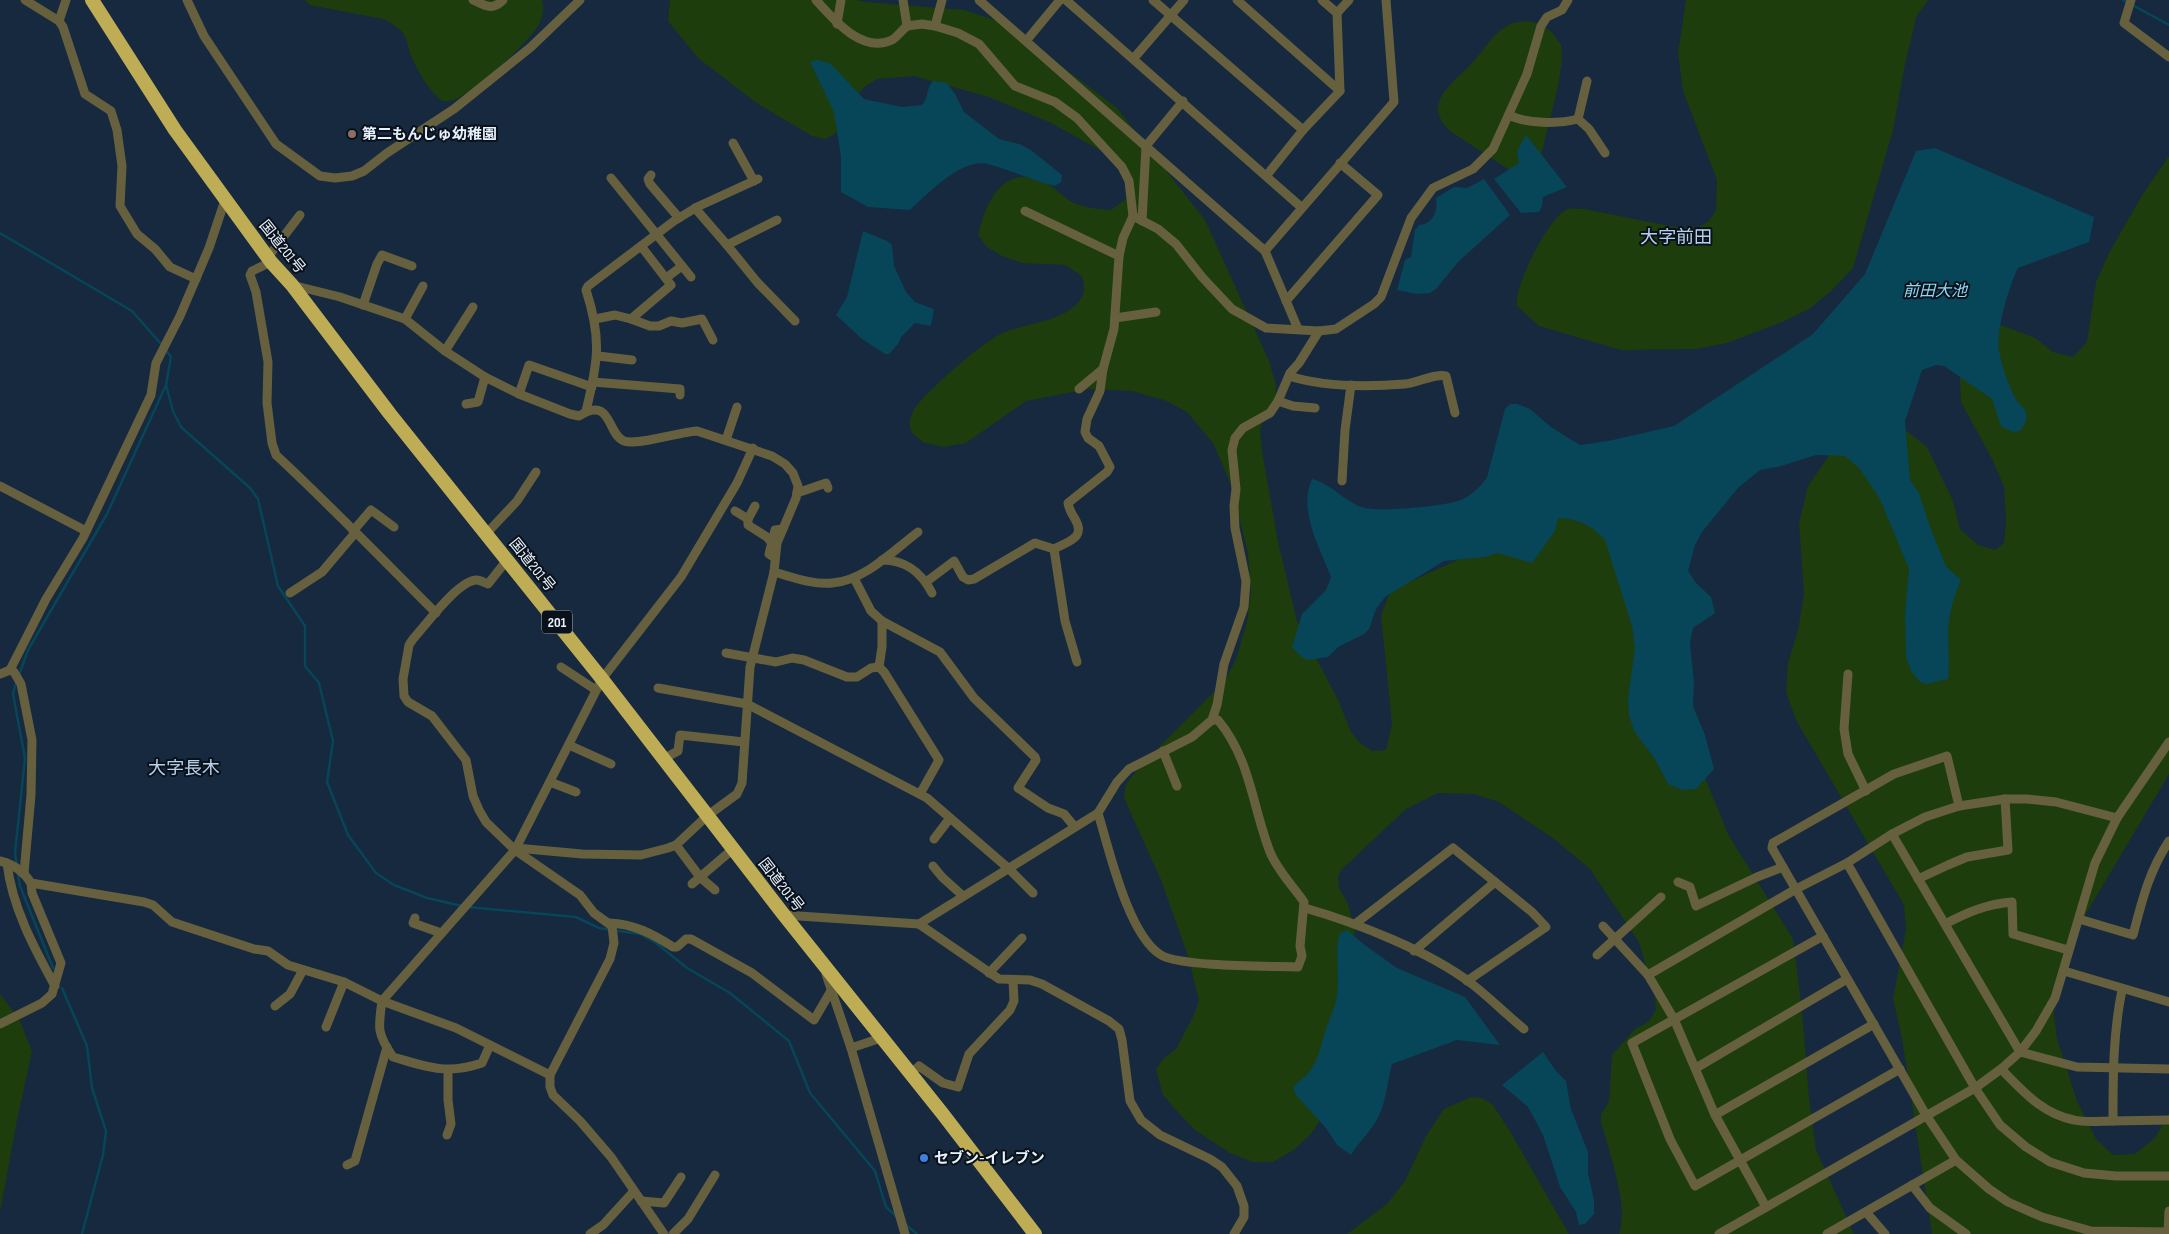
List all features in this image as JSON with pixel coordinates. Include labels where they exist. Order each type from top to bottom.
[{"type":"highway","name":"国道201号","points":[[92,0],[175,130],[270,260],[292,285],[390,414],[507,560],[599,684],[663,758],[1035,1234]]},
{"type":"street","points":[[25,0],[59,21],[63,27],[85,94],[110,111],[117,130],[122,166],[120,206],[136,234],[155,249],[170,267],[196,279]]},
{"type":"street","points":[[59,21],[66,0]]},
{"type":"street","points":[[187,0],[204,36],[276,144],[320,176],[335,178],[352,176],[364,171],[387,153],[454,109],[531,47],[580,0]]},
{"type":"street","points":[[473,0],[490,8],[496,7],[503,0]]},
{"type":"street","points":[[816,0],[837,24],[865,41],[879,43],[893,39],[907,26],[922,24],[958,33],[979,44],[1016,86],[1055,102],[1077,118],[1122,166],[1129,181],[1133,216],[1123,238],[1119,256],[1114,329],[1103,369],[1100,392],[1087,420],[1085,432],[1088,438],[1099,446],[1110,467],[1107,472],[1068,503],[1080,532],[1077,536],[1054,549],[1035,543],[974,579],[968,580],[963,577],[954,561],[926,582]]},
{"type":"street","points":[[837,24],[841,0]]},
{"type":"street","points":[[903,0],[907,26]]},
{"type":"street","points":[[934,26],[942,0]]},
{"type":"street","points":[[979,0],[1265,251],[1298,329]]},
{"type":"street","points":[[1026,41],[1060,0]]},
{"type":"street","points":[[1066,0],[1302,207]]},
{"type":"street","points":[[1153,0],[1303,130]]},
{"type":"street","points":[[1134,58],[1184,0]]},
{"type":"street","points":[[1237,0],[1340,91]]},
{"type":"street","points":[[1322,0],[1338,12]]},
{"type":"street","points":[[1267,175],[1303,130],[1340,91],[1338,12],[1349,0]]},
{"type":"street","points":[[1265,251],[1394,102],[1386,0]]},
{"type":"street","points":[[1133,216],[1158,229],[1176,244],[1202,277],[1232,309],[1266,328],[1319,331],[1336,328],[1374,304],[1381,297],[1411,218],[1425,197],[1433,188],[1473,169],[1493,148],[1527,74],[1541,26],[1547,17],[1562,10],[1568,0]]},
{"type":"street","points":[[2131,0],[2124,23],[2169,57]]},
{"type":"street","points":[[1578,119],[1587,81]]},
{"type":"street","points":[[1142,221],[1146,146],[1183,101]]},
{"type":"street","points":[[1509,115],[1520,120],[1565,122],[1578,119]]},
{"type":"street","points":[[1578,119],[1589,129],[1605,153]]},
{"type":"street","points":[[586,411],[598,356],[595,318],[586,290],[588,286],[678,218],[695,208],[756,180],[733,144]]},
{"type":"street","points":[[1286,301],[1378,196],[1340,163]]},
{"type":"street","points":[[652,175],[648,179],[650,184],[678,218]]},
{"type":"street","points":[[611,178],[691,277]]},
{"type":"street","points":[[12,671],[46,599],[86,531],[150,395],[156,363],[196,279],[209,248],[225,200]]},
{"type":"street","points":[[695,208],[757,282],[795,321]]},
{"type":"street","points":[[1025,211],[1119,256]]},
{"type":"street","points":[[300,215],[270,260],[252,271],[250,276],[256,292],[268,362],[266,403],[272,443],[276,455],[338,514],[436,613]]},
{"type":"street","points":[[727,245],[777,220]]},
{"type":"street","points":[[631,319],[671,285],[641,246]]},
{"type":"street","points":[[364,305],[376,264],[382,256],[412,266]]},
{"type":"street","points":[[666,278],[682,266]]},
{"type":"street","points":[[292,285],[364,305],[405,319],[445,352],[485,377],[519,394],[570,414],[579,416],[586,411],[598,411],[606,414],[619,438],[625,442],[658,439],[685,431],[697,431],[753,448],[772,456],[785,464],[793,474],[798,486],[777,543],[774,572],[752,658],[742,783],[737,794],[707,816],[676,845],[641,855],[582,854],[515,849]]},
{"type":"street","points":[[405,319],[423,286]]},
{"type":"street","points":[[445,352],[473,307]]},
{"type":"street","points":[[1115,318],[1156,312]]},
{"type":"street","points":[[595,318],[615,315],[650,326],[659,326],[671,321],[682,323],[702,319],[713,340]]},
{"type":"street","points":[[919,924],[1074,826],[1098,813],[1117,782],[1129,769],[1192,737],[1212,720],[1217,705],[1224,664],[1244,607],[1246,581],[1235,528],[1234,506],[1236,489],[1232,450],[1235,438],[1243,428],[1270,412],[1278,401],[1289,376],[1319,331]]},
{"type":"street","points":[[598,356],[632,360]]},
{"type":"street","points":[[519,394],[529,365],[592,384],[681,388]]},
{"type":"street","points":[[1079,388],[1103,369]]},
{"type":"street","points":[[1289,376],[1301,380],[1351,384],[1417,382],[1442,374],[1446,376],[1449,382],[1455,413]]},
{"type":"street","points":[[466,404],[478,402],[485,377]]},
{"type":"street","points":[[1342,481],[1345,430],[1351,384]]},
{"type":"street","points":[[1278,401],[1293,406],[1316,408]]},
{"type":"street","points":[[726,440],[736,407]]},
{"type":"street","points":[[490,1045],[482,1063],[464,1069],[448,1070],[393,1057],[380,1038],[379,1024],[382,1001],[515,849],[599,684],[681,577],[737,483],[753,448]]},
{"type":"street","points":[[486,534],[517,501],[536,472]]},
{"type":"street","points":[[797,492],[826,483],[828,488]]},
{"type":"street","points":[[0,486],[86,531]]},
{"type":"street","points":[[755,506],[748,519],[748,525],[767,537],[771,542]]},
{"type":"street","points":[[290,593],[322,572],[371,510],[394,527]]},
{"type":"street","points":[[735,511],[748,519]]},
{"type":"street","points":[[775,558],[769,554],[771,542],[775,530],[782,529]]},
{"type":"street","points":[[774,572],[816,582],[832,583],[854,578],[882,560],[918,532]]},
{"type":"street","points":[[1054,549],[1065,621],[1076,662]]},
{"type":"street","points":[[507,560],[488,584],[478,580],[468,582],[456,590],[409,645],[403,678],[404,696],[408,702],[432,716],[466,760],[474,796],[486,822],[515,849],[580,895],[594,913],[612,928],[629,926],[647,931],[677,948],[686,939],[691,939],[752,973],[814,1020],[832,990]]},
{"type":"street","points":[[882,560],[895,560],[905,563],[926,582],[932,593]]},
{"type":"street","points":[[854,578],[871,612],[882,621],[940,652],[974,698],[1035,757],[1034,764],[1018,788],[1048,808],[1064,814],[1074,826]]},
{"type":"street","points":[[879,667],[882,647],[882,621]]},
{"type":"street","points":[[726,652],[776,662],[792,658],[804,660],[847,677],[857,677],[871,668],[879,667]]},
{"type":"street","points":[[561,667],[599,684]]},
{"type":"street","points":[[879,667],[937,755],[938,764],[920,794]]},
{"type":"street","points":[[0,674],[12,671]]},
{"type":"street","points":[[12,671],[21,684],[32,740],[31,796],[24,873]]},
{"type":"street","points":[[1848,674],[1844,729],[1848,754],[1866,791]]},
{"type":"street","points":[[658,688],[747,704],[920,794],[1008,868],[1033,893]]},
{"type":"street","points":[[1098,813],[1122,892],[1146,942],[1161,955],[1176,960],[1298,967],[1302,956],[1300,946],[1305,908],[1304,902],[1281,871],[1270,851],[1239,751],[1228,732],[1218,720],[1212,720]]},
{"type":"street","points":[[663,758],[678,751],[680,735],[744,742]]},
{"type":"street","points":[[569,744],[611,764]]},
{"type":"street","points":[[1719,1234],[1975,1088],[2020,1052],[2036,1031],[2055,998],[2064,971],[2068,950],[2096,863],[2117,818],[2169,744]]},
{"type":"street","points":[[1163,751],[1177,786]]},
{"type":"street","points":[[1959,806],[1947,756],[1894,774],[1773,843],[1772,848],[1926,1115],[1956,1160],[1989,1189],[2008,1202],[2066,1230],[2117,1233],[2169,1233],[2169,1211]]},
{"type":"street","points":[[550,782],[576,792]]},
{"type":"street","points":[[1648,975],[1796,889],[1847,863],[1892,834],[1925,817],[1959,806],[2005,799],[2027,798],[2056,802],[2117,818]]},
{"type":"street","points":[[1918,880],[1948,864],[1967,857],[2008,850],[2005,799]]},
{"type":"street","points":[[934,839],[950,818]]},
{"type":"street","points":[[1892,834],[2020,1052],[2077,1068],[2169,1069]]},
{"type":"street","points":[[2079,919],[2133,935],[2151,873],[2169,841]]},
{"type":"street","points":[[676,845],[700,877],[715,890]]},
{"type":"street","points":[[1355,924],[1453,848],[1532,912],[1546,927],[1466,981]]},
{"type":"street","points":[[692,884],[733,849]]},
{"type":"street","points":[[0,1024],[42,1003],[52,994],[62,963],[32,893],[31,883],[24,873],[6,863]]},
{"type":"street","points":[[6,863],[12,892],[33,946],[55,986]]},
{"type":"street","points":[[1847,863],[1975,1088],[2000,1125],[2026,1147],[2050,1162],[2084,1173],[2116,1176],[2169,1176]]},
{"type":"street","points":[[933,866],[963,896]]},
{"type":"street","points":[[1678,882],[1690,887],[1696,906],[1757,877],[1783,867]]},
{"type":"street","points":[[1414,951],[1495,882]]},
{"type":"street","points":[[31,883],[153,905],[172,922],[268,951],[288,965],[344,982],[382,1001],[456,1028],[550,1075]]},
{"type":"street","points":[[1596,955],[1661,897]]},
{"type":"street","points":[[1945,924],[1974,909],[2012,902],[2013,934],[2068,950]]},
{"type":"street","points":[[1305,908],[1355,924],[1444,966],[1466,981],[1524,1030]]},
{"type":"street","points":[[784,915],[919,924],[999,979],[1030,980],[1042,984],[1109,1021],[1119,1029],[1130,1101],[1141,1120],[1160,1135],[1210,1159],[1222,1167],[1237,1186],[1244,1206],[1244,1217],[1234,1234]]},
{"type":"street","points":[[415,918],[413,923],[441,933]]},
{"type":"street","points":[[1603,926],[1648,975],[1674,1019],[1715,1115],[1766,1207]]},
{"type":"street","points":[[612,928],[610,958],[550,1075],[550,1087],[554,1095],[580,1121],[611,1157],[664,1234]]},
{"type":"street","points":[[1823,936],[1632,1043],[1670,1139],[1695,1186],[1900,1069]]},
{"type":"street","points":[[989,973],[1022,938]]},
{"type":"street","points":[[823,964],[851,1048],[904,1231]]},
{"type":"street","points":[[276,1006],[290,994],[303,970]]},
{"type":"street","points":[[2064,971],[2122,990],[2169,1002]]},
{"type":"street","points":[[1696,1068],[1847,979]]},
{"type":"street","points":[[910,1074],[919,1066],[943,1083],[958,1087],[969,1054],[1010,1010],[1014,1001],[1013,980]]},
{"type":"street","points":[[326,1028],[344,982]]},
{"type":"street","points":[[2113,1121],[2112,1069],[2115,1023],[2122,990]]},
{"type":"street","points":[[1715,1115],[1874,1024]]},
{"type":"street","points":[[851,1048],[881,1038]]},
{"type":"street","points":[[347,1165],[355,1161],[387,1047]]},
{"type":"street","points":[[2001,1069],[2030,1098],[2059,1116],[2076,1121],[2169,1120]]},
{"type":"street","points":[[447,1135],[451,1124],[448,1100],[448,1070]]},
{"type":"street","points":[[1827,1234],[1956,1160]]},
{"type":"street","points":[[673,1234],[688,1220],[715,1175]]},
{"type":"street","points":[[641,1201],[664,1203],[681,1177]]},
{"type":"street","points":[[1912,1185],[1930,1208],[1966,1234]]},
{"type":"street","points":[[590,1234],[603,1224],[634,1191]]},
{"type":"street","points":[[1866,1212],[1885,1234]]},
{"type":"green space","points":[[305,0],[542,0],[543,10],[540,23],[532,34],[499,67],[463,95],[454,100],[442,101],[423,79],[410,53],[405,37],[396,26],[383,19],[310,5]]},
{"type":"green space","points":[[670,0],[856,0],[964,10],[1016,27],[1043,52],[1117,108],[1205,220],[1269,361],[1276,385],[1275,401],[1266,411],[1260,430],[1278,542],[1297,621],[1339,702],[1351,732],[1360,743],[1372,751],[1386,750],[1392,724],[1381,615],[1390,593],[1409,582],[1544,521],[1569,514],[1595,513],[1729,836],[1793,939],[1816,1150],[1854,1234],[1619,1234],[1622,1208],[1620,1194],[1601,1122],[1601,1114],[1609,1102],[1612,1055],[1635,1029],[1648,1022],[1656,1010],[1655,998],[1639,942],[1590,869],[1553,838],[1499,802],[1474,794],[1438,793],[1406,809],[1341,870],[1338,877],[1339,888],[1348,904],[1355,932],[1350,984],[1324,1114],[1311,1134],[1295,1149],[1273,1162],[1253,1162],[1230,1153],[1195,1130],[1163,1095],[1156,1069],[1163,1059],[1176,1049],[1194,1015],[1199,1000],[1188,956],[1161,880],[1124,798],[1126,784],[1144,762],[1225,681],[1236,659],[1247,622],[1251,591],[1248,553],[1231,484],[1213,443],[1187,412],[1167,401],[1132,391],[1088,389],[1026,401],[966,443],[942,447],[923,442],[912,433],[909,423],[914,409],[924,397],[984,344],[1005,332],[1048,320],[1064,313],[1075,305],[1083,294],[1082,276],[1065,265],[1022,263],[1002,256],[987,247],[978,235],[991,199],[998,189],[1007,182],[1017,178],[1029,178],[1048,184],[1076,204],[1111,210],[1126,199],[1130,179],[1118,160],[1049,122],[989,97],[914,76],[877,79],[863,88],[850,105],[835,134],[825,139],[812,136],[758,104],[698,58],[668,21]]},
{"type":"green space","points":[[1686,0],[1928,0],[1916,17],[1893,130],[1853,268],[1831,291],[1809,309],[1782,322],[1727,343],[1695,349],[1621,350],[1539,326],[1517,306],[1517,297],[1526,269],[1534,253],[1551,224],[1560,214],[1568,209],[1584,209],[1680,228],[1699,227],[1709,221],[1716,210],[1717,180],[1683,91],[1678,53]]},
{"type":"green space","points":[[1528,21],[1544,25],[1554,35],[1561,45],[1562,60],[1558,87],[1540,159],[1520,177],[1450,131],[1442,121],[1438,111],[1439,102],[1449,86],[1498,32],[1511,24]]},
{"type":"green space","points":[[2169,156],[2169,774],[2080,924],[2052,998],[2057,1039],[2077,1101],[2096,1139],[2113,1155],[2135,1154],[2155,1138],[2169,1113],[2169,1234],[1932,1234],[1902,1038],[1893,999],[1906,929],[1904,905],[1796,720],[1786,692],[1788,663],[1798,630],[1804,594],[1799,523],[1808,486],[1846,431],[1907,431],[1927,447],[1953,501],[1960,529],[1978,545],[1995,550],[2004,543],[2006,521],[2004,486],[1991,457],[1961,402],[1959,361],[2001,325],[2035,338],[2053,352],[2073,357],[2087,342],[2096,282],[2110,251],[2143,194]]},
{"type":"green space","points":[[0,994],[19,1019],[32,1051],[0,1212]]},
{"type":"green space","points":[[1471,1097],[1482,1098],[1493,1105],[1569,1234],[1347,1234],[1387,1204],[1405,1181],[1426,1136],[1444,1109]]},
{"type":"water","points":[[817,60],[830,63],[864,99],[902,107],[922,105],[933,81],[947,83],[964,112],[999,139],[1019,144],[1031,150],[1062,175],[1061,182],[1055,186],[997,166],[978,164],[956,171],[910,210],[868,207],[841,192],[841,157],[834,112],[810,62]]},
{"type":"water","points":[[1526,135],[1567,187],[1543,197],[1539,212],[1521,213],[1494,179],[1519,163],[1517,151]]},
{"type":"water","name":"前田大池","points":[[1935,148],[2094,217],[2089,242],[2018,268],[2011,286],[2001,320],[1999,350],[2012,390],[2026,413],[2026,420],[2020,431],[2013,432],[2001,426],[1992,399],[1944,366],[1936,365],[1922,370],[1905,421],[1910,480],[1919,493],[1946,566],[1961,580],[1952,605],[1948,631],[1948,679],[1926,684],[1920,682],[1911,671],[1906,657],[1905,614],[1909,569],[1880,499],[1860,469],[1845,456],[1816,455],[1781,466],[1760,470],[1738,488],[1702,532],[1695,545],[1688,571],[1696,583],[1711,597],[1715,613],[1693,628],[1690,643],[1694,683],[1693,706],[1705,735],[1714,769],[1696,789],[1682,790],[1668,784],[1655,759],[1634,731],[1629,715],[1628,699],[1635,648],[1632,626],[1605,540],[1595,530],[1578,521],[1558,518],[1555,531],[1532,563],[1498,553],[1485,557],[1444,561],[1385,597],[1376,609],[1369,629],[1364,634],[1338,647],[1328,657],[1308,660],[1292,647],[1302,614],[1326,590],[1331,577],[1316,541],[1309,516],[1307,503],[1312,479],[1326,485],[1358,506],[1365,508],[1413,508],[1461,500],[1476,490],[1487,477],[1505,409],[1510,404],[1517,404],[1530,409],[1551,427],[1580,445],[1608,441],[1674,426],[1813,334],[1865,274],[1916,151]]},
{"type":"water","points":[[1484,179],[1510,215],[1458,262],[1436,289],[1430,293],[1417,294],[1397,290],[1405,260],[1411,257],[1415,230],[1419,225],[1428,222],[1434,216],[1436,198],[1454,187],[1467,188]]},
{"type":"water","points":[[863,231],[892,245],[894,266],[906,292],[915,302],[934,309],[931,326],[915,323],[901,337],[898,344],[889,354],[885,354],[862,339],[836,315],[847,297]]},
{"type":"water","points":[[1347,930],[1397,968],[1465,997],[1500,1045],[1457,1040],[1392,1064],[1379,1116],[1351,1155],[1337,1145],[1326,1128],[1296,1095],[1293,1088],[1313,1067],[1318,1056],[1336,998],[1338,986],[1338,941],[1340,933]]},
{"type":"water","points":[[1543,1052],[1556,1071],[1566,1081],[1571,1109],[1588,1152],[1588,1173],[1594,1200],[1594,1214],[1585,1224],[1579,1225],[1576,1212],[1560,1187],[1543,1135],[1528,1107],[1502,1085]]},
{"type":"waterway","points":[[2123,0],[2169,25]]},
{"type":"waterway","points":[[0,233],[132,311],[162,345]]},
{"type":"waterway","points":[[19,675],[28,650],[107,514],[166,385],[171,357],[165,349]]},
{"type":"waterway","points":[[166,385],[173,411],[181,427],[250,488],[258,499],[278,586],[305,626],[305,666],[319,683],[333,741],[327,782],[348,835],[376,873],[394,885],[427,898],[462,906]]},
{"type":"waterway","points":[[16,683],[13,694],[25,758],[15,853],[17,866]]},
{"type":"waterway","points":[[18,874],[20,886],[53,968]]},
{"type":"waterway","points":[[467,907],[576,917],[599,928],[640,934],[656,943],[687,968],[730,993],[789,1041],[810,1093],[875,1171],[886,1207],[896,1216]]},
{"type":"waterway","points":[[62,988],[87,1046],[92,1088],[106,1131],[103,1155],[82,1234]]},
{"type":"waterway","points":[[906,1225],[917,1234]]},
{"type":"place","name":"第二もんじゅ幼稚園","points":[[352,134]]},
{"type":"place","name":"セブン-イレブン","points":[[924,1158]]},
{"type":"district","name":"大字前田","points":[[1676,237]]},
{"type":"district","name":"大字長木","points":[[184,768]]}]
